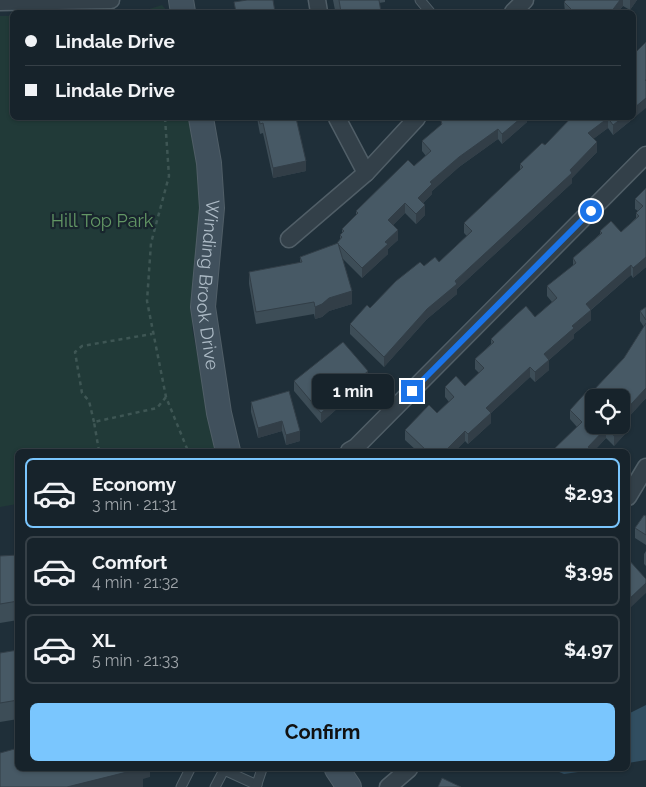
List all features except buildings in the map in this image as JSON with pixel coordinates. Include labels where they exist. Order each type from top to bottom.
[{"type":"street","points":[[0,2],[111,0]]},
{"type":"street","points":[[516,10],[525,0]]},
{"type":"street","name":"Winding Brook Drive","points":[[201,120],[209,163],[212,208],[203,307],[219,413],[228,449]]},
{"type":"street","points":[[338,120],[366,174]]},
{"type":"street","points":[[289,239],[366,174],[415,120]]},
{"type":"street","points":[[355,449],[646,155]]},
{"type":"street","points":[[630,494],[646,467]]},
{"type":"street","points":[[338,771],[349,787]]},
{"type":"street","points":[[388,787],[407,771]]},
{"type":"lane","points":[[420,0],[428,10]]},
{"type":"lane","points":[[181,787],[189,771]]},
{"type":"lane","points":[[215,787],[223,771]]},
{"type":"lane","points":[[226,771],[257,786],[261,771]]},
{"type":"path","points":[[165,120],[169,176],[151,243],[147,274],[147,301],[152,334],[166,397],[187,449]]},
{"type":"path","points":[[99,449],[89,401],[82,393],[75,352],[82,346],[152,334]]},
{"type":"path","points":[[94,422],[156,408],[166,397]]},
{"type":"green space","points":[[162,5],[166,10],[146,10]]},
{"type":"green space","name":"Hill Top Park","points":[[0,16],[10,16],[10,120],[193,120],[204,188],[192,328],[216,449],[15,449],[15,504],[0,507]]},
{"type":"water","points":[[646,705],[646,760],[630,763],[630,713]]},
{"type":"water","points":[[557,771],[585,771],[564,774]]},
{"type":"route","points":[[412,391],[591,211]]}]
